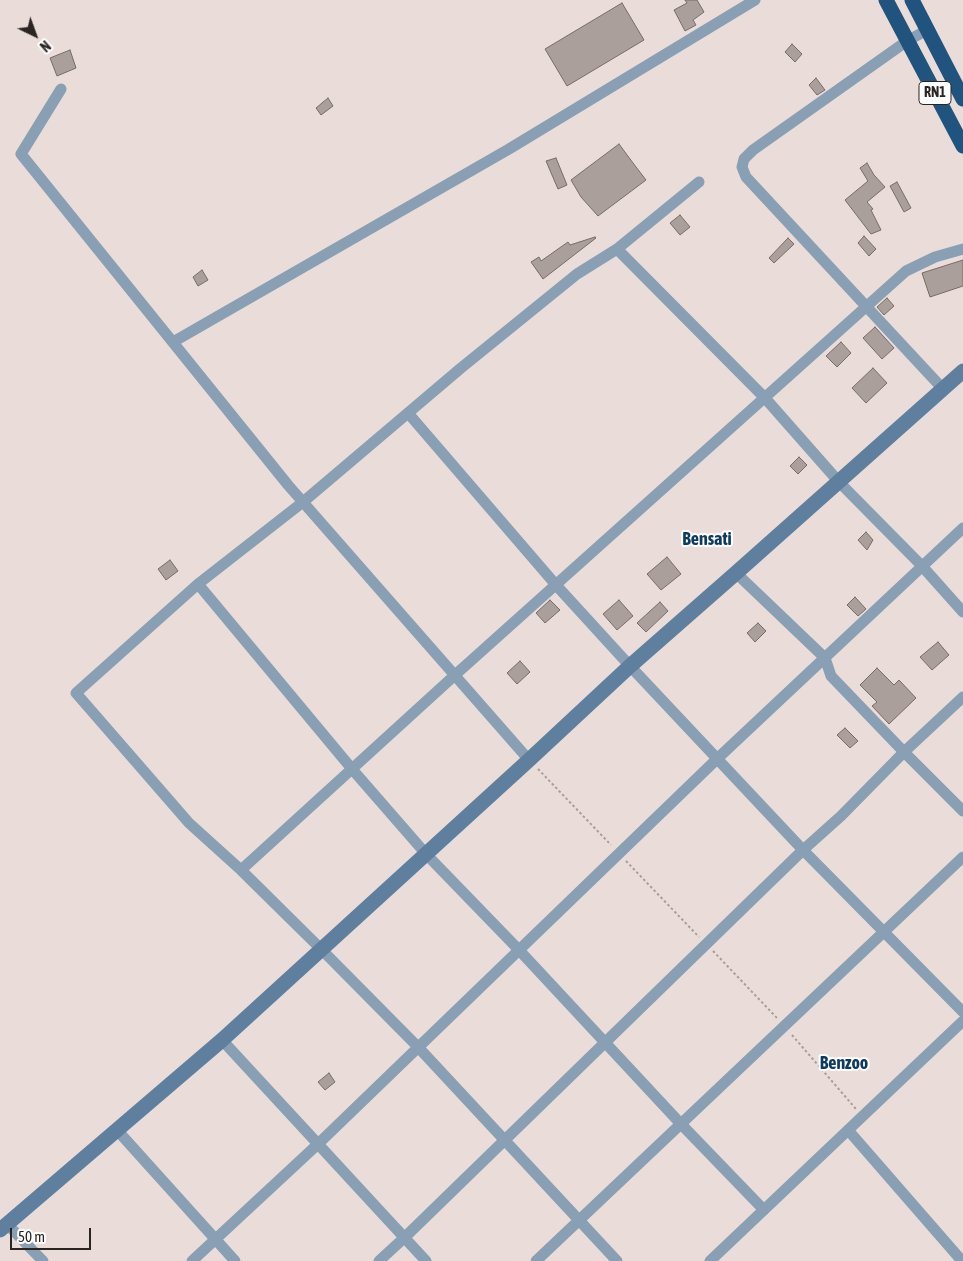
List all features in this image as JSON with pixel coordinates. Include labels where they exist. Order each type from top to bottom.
[{"type":"highway","name":"RN1","points":[[886,0],[963,146]]},
{"type":"highway","name":"RN1","points":[[912,0],[963,99]]},
{"type":"street","points":[[173,342],[508,150],[755,0]]},
{"type":"street","points":[[927,30],[908,41],[753,150],[744,158],[742,167],[746,177],[943,389]]},
{"type":"street","points":[[62,89],[21,154],[302,502],[530,760]]},
{"type":"street","points":[[617,1261],[418,1047],[241,870],[188,823],[76,693],[198,584],[302,502],[578,274],[618,249],[699,182]]},
{"type":"street","points":[[618,249],[765,398],[838,482],[922,566],[963,612]]},
{"type":"street","points":[[241,870],[906,271],[935,257],[963,249]]},
{"type":"street","points":[[43,1261],[4,1227],[222,1040],[530,760],[630,666],[963,371]]},
{"type":"street","points":[[408,413],[556,585],[630,666],[803,850],[963,1012]]},
{"type":"street","points":[[192,1261],[318,1144],[718,758],[963,528]]},
{"type":"street","points":[[736,573],[825,658],[831,676],[963,811]]},
{"type":"street","points":[[198,584],[352,770],[426,854],[519,950],[680,1124],[764,1210]]},
{"type":"street","points":[[379,1261],[963,697]]},
{"type":"street","points":[[536,1261],[963,856]]},
{"type":"street","points":[[710,1261],[963,1021]]},
{"type":"street","points":[[222,1040],[426,1261]]},
{"type":"street","points":[[117,1130],[235,1261]]},
{"type":"street","points":[[848,1130],[962,1261]]},
{"type":"building","points":[[685,0],[697,0],[704,12],[693,20],[696,25],[685,31],[674,10],[687,3]]},
{"type":"building","points":[[622,3],[644,40],[567,86],[545,49]]},
{"type":"building","points":[[792,44],[802,54],[795,62],[785,52]]},
{"type":"building","points":[[70,50],[76,68],[57,76],[50,58]]},
{"type":"building","points":[[816,78],[825,90],[817,95],[809,85]]},
{"type":"building","points":[[328,98],[333,106],[321,115],[316,108]]},
{"type":"building","points":[[619,144],[646,180],[598,216],[581,197],[571,180]]},
{"type":"building","points":[[556,158],[567,185],[558,189],[546,161]]},
{"type":"building","points":[[867,163],[874,175],[885,187],[867,202],[873,209],[871,210],[881,230],[871,234],[845,200],[868,181],[860,168]]},
{"type":"building","points":[[897,182],[911,208],[904,212],[890,186]]},
{"type":"building","points":[[680,215],[690,227],[680,235],[670,223]]},
{"type":"building","points":[[864,236],[876,249],[869,256],[858,243]]},
{"type":"building","points":[[595,237],[543,279],[531,262],[539,257],[541,261],[568,242],[570,245]]},
{"type":"building","points":[[788,238],[794,244],[774,263],[769,258]]},
{"type":"building","points":[[963,260],[963,286],[930,297],[922,273]]},
{"type":"building","points":[[202,270],[208,280],[198,286],[193,277]]},
{"type":"building","points":[[887,298],[894,306],[884,315],[877,307]]},
{"type":"building","points":[[875,327],[894,348],[882,359],[863,338]]},
{"type":"building","points":[[841,342],[851,353],[837,367],[826,356]]},
{"type":"building","points":[[873,368],[887,383],[866,403],[852,388]]},
{"type":"building","points":[[799,457],[807,465],[798,474],[790,466]]},
{"type":"building","points":[[866,532],[873,540],[867,550],[858,540]]},
{"type":"building","points":[[667,557],[681,574],[661,590],[647,574]]},
{"type":"building","points":[[170,560],[178,571],[166,580],[158,569]]},
{"type":"building","points":[[855,597],[866,609],[858,616],[847,605]]},
{"type":"building","points":[[550,600],[560,610],[545,623],[536,613]]},
{"type":"building","points":[[619,600],[633,616],[617,630],[603,614]]},
{"type":"building","points":[[660,602],[668,611],[646,632],[637,623]]},
{"type":"building","points":[[758,623],[766,631],[755,642],[747,633]]},
{"type":"building","points":[[938,642],[949,655],[932,670],[920,657]]},
{"type":"building","points":[[520,661],[530,672],[517,684],[507,673]]},
{"type":"building","points":[[877,668],[894,685],[899,680],[916,698],[889,724],[872,706],[877,702],[860,685]]},
{"type":"building","points":[[845,728],[858,741],[850,748],[837,735]]},
{"type":"building","points":[[329,1073],[335,1082],[325,1090],[318,1082]]},
{"type":"district","name":"Bensati","points":[[707,539]]},
{"type":"district","name":"Benzoo","points":[[844,1063]]}]
